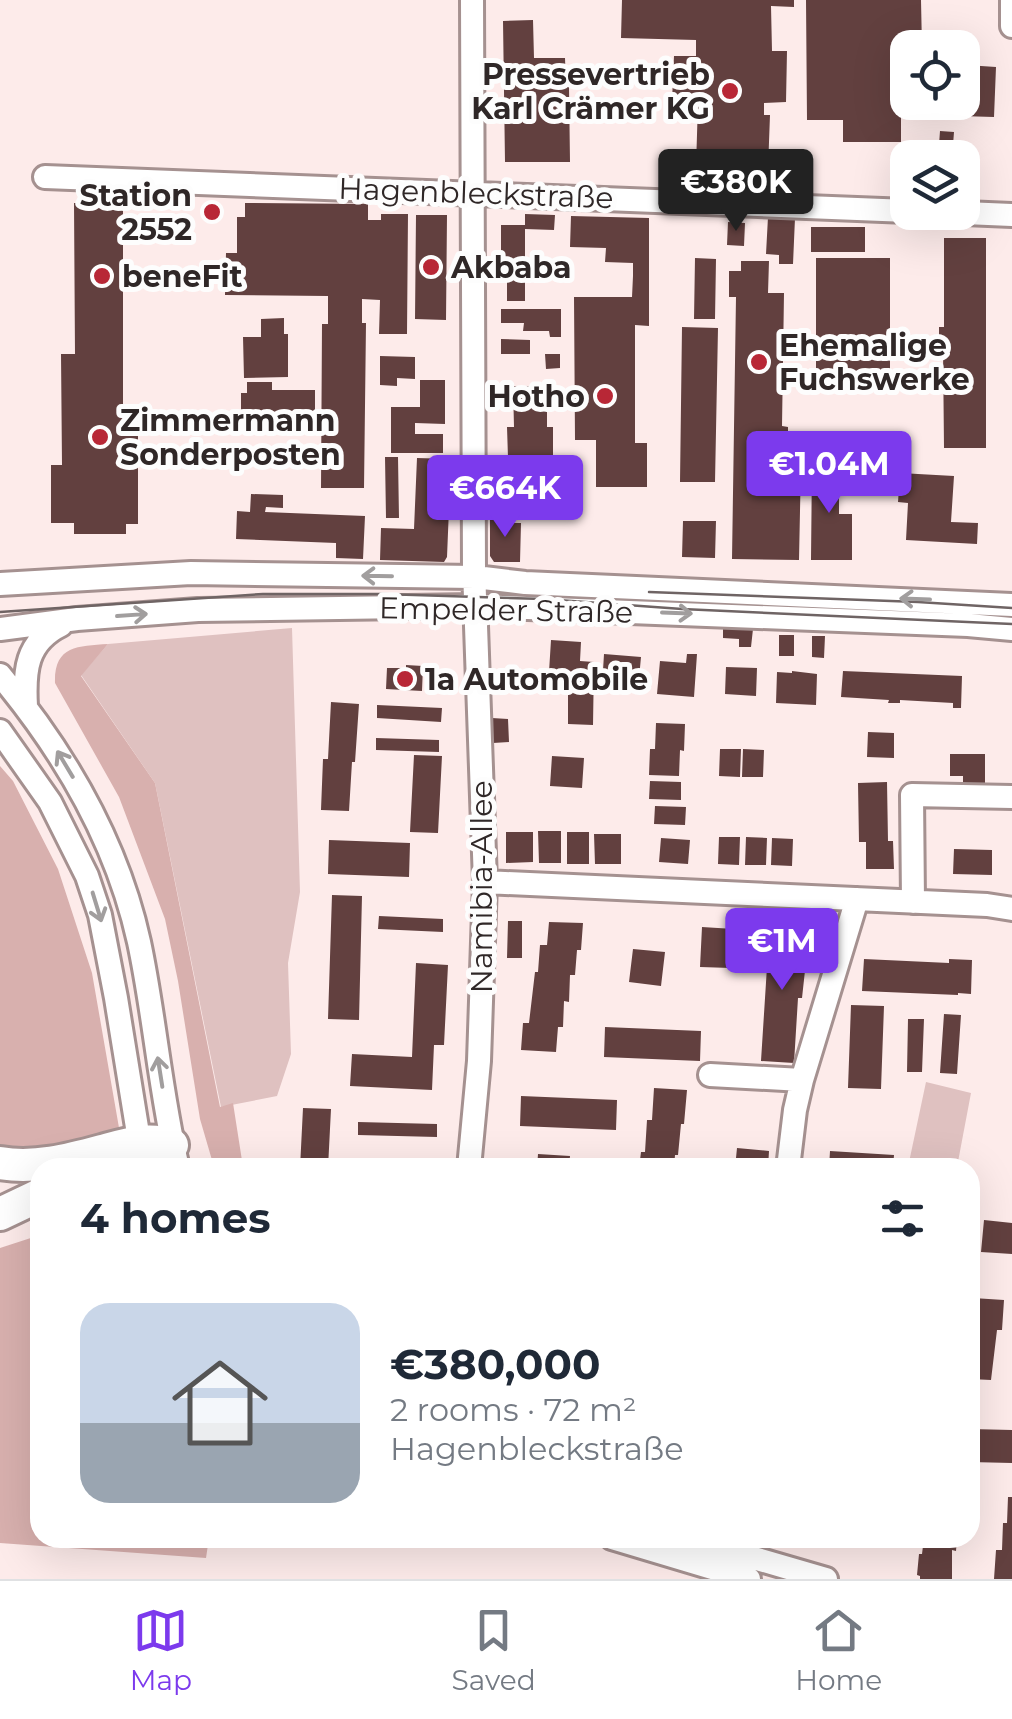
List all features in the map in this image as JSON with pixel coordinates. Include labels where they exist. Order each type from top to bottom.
[{"type":"highway","points":[[144,1158],[156,1140],[175,1156]]},
{"type":"highway","points":[[0,1164],[30,1166]]},
{"type":"highway","points":[[0,1214],[30,1200]]},
{"type":"street","name":"Namibia-Allee","points":[[470,1158],[480,1061],[485,882],[474,577],[472,0]]},
{"type":"street","points":[[1012,0],[1012,26]]},
{"type":"street","name":"Hagenbleckstraße","points":[[45,177],[890,210]]},
{"type":"street","points":[[980,214],[1012,216]]},
{"type":"street","name":"Empelder Straße","points":[[0,584],[191,573],[474,577],[525,584],[1012,605]]},
{"type":"street","name":"Empelder Straße","points":[[0,629],[198,610],[475,606],[1012,629]]},
{"type":"street","points":[[26,706],[30,655],[42,636],[77,619]]},
{"type":"street","points":[[0,674],[65,764],[104,834],[130,909],[175,1156]]},
{"type":"street","points":[[0,731],[68,835],[100,915],[142,1158]]},
{"type":"street","points":[[913,902],[912,795],[1012,797]]},
{"type":"street","points":[[485,882],[987,905],[1012,910]]},
{"type":"street","points":[[789,1158],[802,1080],[857,899]]},
{"type":"street","points":[[710,1076],[802,1080]]},
{"type":"street","points":[[645,1548],[749,1579]]},
{"type":"street","points":[[719,1548],[826,1579]]},
{"type":"shaded area","points":[[292,628],[300,892],[288,963],[291,1054],[277,1096],[221,1107],[155,783],[81,675],[108,644]]},
{"type":"shaded area","points":[[108,644],[81,676],[155,783],[220,1107],[233,1103],[242,1158],[211,1158],[200,1119],[165,919],[119,797],[55,683],[63,655],[77,647]]},
{"type":"shaded area","points":[[0,766],[13,781],[58,869],[92,973],[122,1145],[0,1163]]},
{"type":"shaded area","points":[[926,1082],[971,1093],[959,1158],[910,1158]]},
{"type":"shaded area","points":[[30,1238],[30,1545],[0,1543],[0,1248]]},
{"type":"shaded area","points":[[69,1548],[208,1548],[206,1558]]},
{"type":"building","name":"Pressevertrieb Karl Crämer KG","points":[[622,0],[794,0],[794,7],[771,6],[772,51],[787,51],[786,102],[764,103],[764,115],[770,115],[768,169],[696,167],[698,102],[672,101],[674,56],[696,56],[696,40],[621,38]]},
{"type":"building","points":[[806,0],[921,0],[922,30],[890,30],[890,120],[901,120],[901,140],[843,142],[843,120],[807,120]]},
{"type":"building","points":[[533,20],[534,58],[565,58],[570,162],[505,162],[503,21]]},
{"type":"building","points":[[980,66],[996,67],[994,117],[980,117]]},
{"type":"building","points":[[940,131],[954,132],[953,140],[939,140]]},
{"type":"building","points":[[74,203],[123,203],[123,414],[138,414],[138,524],[126,524],[126,534],[74,534],[74,523],[51,523],[51,465],[62,465],[61,354],[75,354]]},
{"type":"building","points":[[245,203],[368,204],[368,220],[381,220],[381,214],[408,214],[407,334],[379,334],[380,300],[362,299],[362,323],[366,323],[364,488],[321,488],[322,324],[328,324],[328,296],[225,295],[226,253],[237,253],[237,217],[245,217]]},
{"type":"building","points":[[525,214],[555,215],[554,230],[525,229]]},
{"type":"building","name":"Akbaba","points":[[416,215],[447,215],[446,320],[415,319]]},
{"type":"building","points":[[571,216],[649,218],[649,326],[635,325],[635,443],[647,443],[647,487],[596,487],[596,440],[575,440],[574,297],[632,297],[633,263],[605,262],[606,248],[570,247]]},
{"type":"building","points":[[768,217],[795,218],[793,264],[779,264],[779,255],[766,254]]},
{"type":"building","points":[[728,222],[745,223],[744,246],[727,245]]},
{"type":"building","name":"Akbaba","points":[[501,225],[525,225],[525,301],[507,301],[507,279],[501,268]]},
{"type":"building","points":[[811,227],[865,227],[865,252],[811,252]]},
{"type":"building","points":[[944,238],[986,238],[986,448],[944,448],[943,349],[939,349],[939,327],[944,327]]},
{"type":"building","points":[[695,258],[716,259],[715,319],[694,319]]},
{"type":"building","points":[[816,258],[890,258],[890,371],[816,371]]},
{"type":"building","name":"Ehemalige Fuchswerke","points":[[741,261],[769,261],[768,293],[784,293],[782,426],[788,427],[788,444],[780,444],[780,450],[768,450],[768,462],[801,462],[799,560],[732,559],[736,297],[729,297],[729,271],[741,271]]},
{"type":"building","points":[[501,309],[561,309],[561,337],[550,337],[549,331],[523,331],[524,323],[501,323]]},
{"type":"building","points":[[284,318],[288,377],[244,378],[243,337],[261,337],[261,319]]},
{"type":"building","points":[[682,327],[718,328],[715,482],[680,482]]},
{"type":"building","points":[[501,339],[530,340],[530,354],[501,354]]},
{"type":"building","points":[[545,354],[560,354],[560,368],[546,369]]},
{"type":"building","points":[[380,356],[415,357],[415,379],[397,378],[397,386],[380,385]]},
{"type":"building","points":[[420,380],[445,380],[445,424],[415,423],[415,434],[443,434],[443,453],[391,453],[391,407],[420,407]]},
{"type":"building","points":[[247,382],[272,382],[272,390],[315,390],[315,433],[241,433],[241,393],[247,393]]},
{"type":"building","points":[[513,386],[547,386],[547,427],[553,427],[553,500],[527,500],[527,509],[513,509],[513,488],[502,488],[502,458],[508,458],[507,427],[514,427]]},
{"type":"building","points":[[854,452],[898,453],[897,464],[854,463]]},
{"type":"building","points":[[385,457],[398,457],[399,518],[386,518]]},
{"type":"building","points":[[417,458],[450,459],[450,473],[459,473],[458,509],[449,508],[447,557],[444,562],[380,560],[381,528],[414,529]]},
{"type":"building","points":[[812,463],[839,463],[839,514],[852,514],[852,560],[811,560]]},
{"type":"building","points":[[900,473],[954,476],[951,522],[978,523],[977,544],[906,540],[908,503],[898,502]]},
{"type":"building","points":[[251,494],[283,495],[283,508],[266,507],[265,512],[365,516],[363,559],[336,558],[336,543],[236,539],[237,511],[250,512]]},
{"type":"building","points":[[490,514],[502,514],[502,523],[521,523],[520,562],[494,562],[490,556]]},
{"type":"building","points":[[683,521],[716,521],[715,558],[682,557]]},
{"type":"building","points":[[723,628],[753,629],[751,647],[739,647],[739,639],[723,638]]},
{"type":"building","points":[[779,635],[794,635],[794,656],[779,656]]},
{"type":"building","points":[[812,636],[825,636],[824,658],[812,657]]},
{"type":"building","points":[[551,640],[581,642],[580,661],[594,662],[593,725],[568,724],[568,686],[575,686],[575,673],[549,672]]},
{"type":"building","points":[[604,654],[641,657],[638,689],[602,687]]},
{"type":"building","points":[[687,654],[697,654],[694,697],[657,694],[660,661],[686,663]]},
{"type":"building","name":"1a Automobile","points":[[423,666],[422,691],[386,689],[387,668]]},
{"type":"building","points":[[726,667],[757,668],[756,696],[725,694]]},
{"type":"building","points":[[843,671],[962,676],[961,708],[953,708],[953,703],[888,703],[889,700],[841,697]]},
{"type":"building","points":[[777,672],[817,674],[816,705],[776,703]]},
{"type":"building","points":[[331,702],[359,704],[349,811],[321,810]]},
{"type":"building","points":[[377,705],[442,708],[441,722],[377,718]]},
{"type":"building","points":[[492,718],[508,719],[509,742],[493,743]]},
{"type":"building","points":[[656,723],[685,724],[679,776],[649,775]]},
{"type":"building","points":[[868,732],[894,733],[894,758],[867,757]]},
{"type":"building","points":[[376,738],[439,740],[439,752],[376,750]]},
{"type":"building","points":[[720,749],[741,749],[740,777],[719,776]]},
{"type":"building","points":[[743,749],[764,750],[763,777],[742,777]]},
{"type":"building","points":[[950,754],[985,754],[985,783],[963,783],[963,776],[950,776]]},
{"type":"building","points":[[414,755],[442,756],[438,833],[410,832]]},
{"type":"building","points":[[552,756],[584,758],[582,788],[550,786]]},
{"type":"building","points":[[650,781],[681,782],[681,800],[649,799]]},
{"type":"building","points":[[887,782],[888,841],[893,841],[894,869],[866,869],[866,842],[859,842],[858,783]]},
{"type":"building","points":[[655,806],[686,807],[685,825],[654,824]]},
{"type":"building","points":[[538,831],[561,831],[561,863],[539,863]]},
{"type":"building","points":[[506,832],[533,832],[533,862],[506,863]]},
{"type":"building","points":[[567,832],[589,832],[589,864],[567,864]]},
{"type":"building","points":[[594,834],[621,834],[621,864],[595,864]]},
{"type":"building","points":[[719,837],[740,837],[739,865],[718,864]]},
{"type":"building","points":[[746,837],[767,838],[766,865],[745,865]]},
{"type":"building","points":[[661,838],[690,840],[688,864],[659,862]]},
{"type":"building","points":[[772,838],[793,839],[792,866],[771,865]]},
{"type":"building","points":[[329,840],[410,843],[409,877],[328,874]]},
{"type":"building","points":[[954,849],[992,850],[992,875],[953,874]]},
{"type":"building","points":[[332,895],[362,896],[359,1020],[328,1019]]},
{"type":"building","points":[[379,916],[443,919],[443,932],[378,929]]},
{"type":"building","points":[[508,921],[522,921],[522,958],[507,958]]},
{"type":"building","points":[[549,922],[583,923],[581,950],[577,950],[575,975],[570,975],[569,1002],[564,1001],[563,1027],[558,1027],[556,1052],[521,1050],[523,1023],[529,1023],[540,945],[547,945]]},
{"type":"building","points":[[702,927],[734,929],[731,968],[700,967]]},
{"type":"building","points":[[760,931],[809,934],[802,998],[798,998],[794,1063],[761,1061],[768,951],[759,950]]},
{"type":"building","points":[[633,949],[665,952],[661,986],[629,982]]},
{"type":"building","points":[[864,959],[949,963],[949,959],[972,960],[971,994],[862,991]]},
{"type":"building","points":[[416,963],[448,965],[444,1045],[434,1045],[432,1090],[350,1086],[352,1054],[412,1057]]},
{"type":"building","points":[[851,1005],[884,1006],[881,1089],[848,1088]]},
{"type":"building","points":[[944,1014],[961,1015],[957,1074],[940,1073]]},
{"type":"building","points":[[908,1019],[924,1019],[922,1072],[907,1072]]},
{"type":"building","points":[[605,1027],[701,1031],[700,1061],[604,1057]]},
{"type":"building","points":[[654,1088],[687,1090],[684,1124],[675,1158],[640,1158],[641,1152],[645,1152],[647,1120],[652,1120]]},
{"type":"building","points":[[521,1096],[617,1100],[616,1130],[520,1126]]},
{"type":"building","points":[[303,1108],[331,1109],[329,1158],[300,1158]]},
{"type":"building","points":[[358,1122],[437,1124],[437,1137],[358,1135]]},
{"type":"building","points":[[737,1148],[769,1151],[769,1158],[736,1158]]},
{"type":"building","points":[[830,1151],[894,1155],[894,1158],[830,1158]]},
{"type":"building","points":[[538,1154],[570,1156],[570,1158],[538,1158]]},
{"type":"building","points":[[984,1220],[1012,1223],[1012,1254],[981,1252]]},
{"type":"building","points":[[980,1298],[1004,1300],[991,1380],[980,1379]]},
{"type":"building","points":[[980,1429],[1012,1430],[1012,1463],[980,1462]]},
{"type":"building","points":[[1008,1497],[1012,1497],[1012,1579],[994,1579],[996,1550],[1002,1550],[1003,1523],[1007,1523]]},
{"type":"building","points":[[923,1548],[956,1548],[952,1550],[952,1579],[920,1579],[917,1575]]},
{"type":"tram line","points":[[649,592],[1012,608]]},
{"type":"tram line","points":[[0,612],[263,594],[382,594],[1012,624]]},
{"type":"place","name":"Pressevertrieb Karl Crämer KG","points":[[730,91]]},
{"type":"place","name":"Station 2552","points":[[212,212]]},
{"type":"place","name":"Akbaba","points":[[431,267]]},
{"type":"place","name":"beneFit","points":[[102,276]]},
{"type":"place","name":"Ehemalige Fuchswerke","points":[[759,362]]},
{"type":"place","name":"Hotho","points":[[605,396]]},
{"type":"place","name":"Zimmermann Sonderposten","points":[[100,437]]},
{"type":"place","name":"1a Automobile","points":[[405,679]]}]
